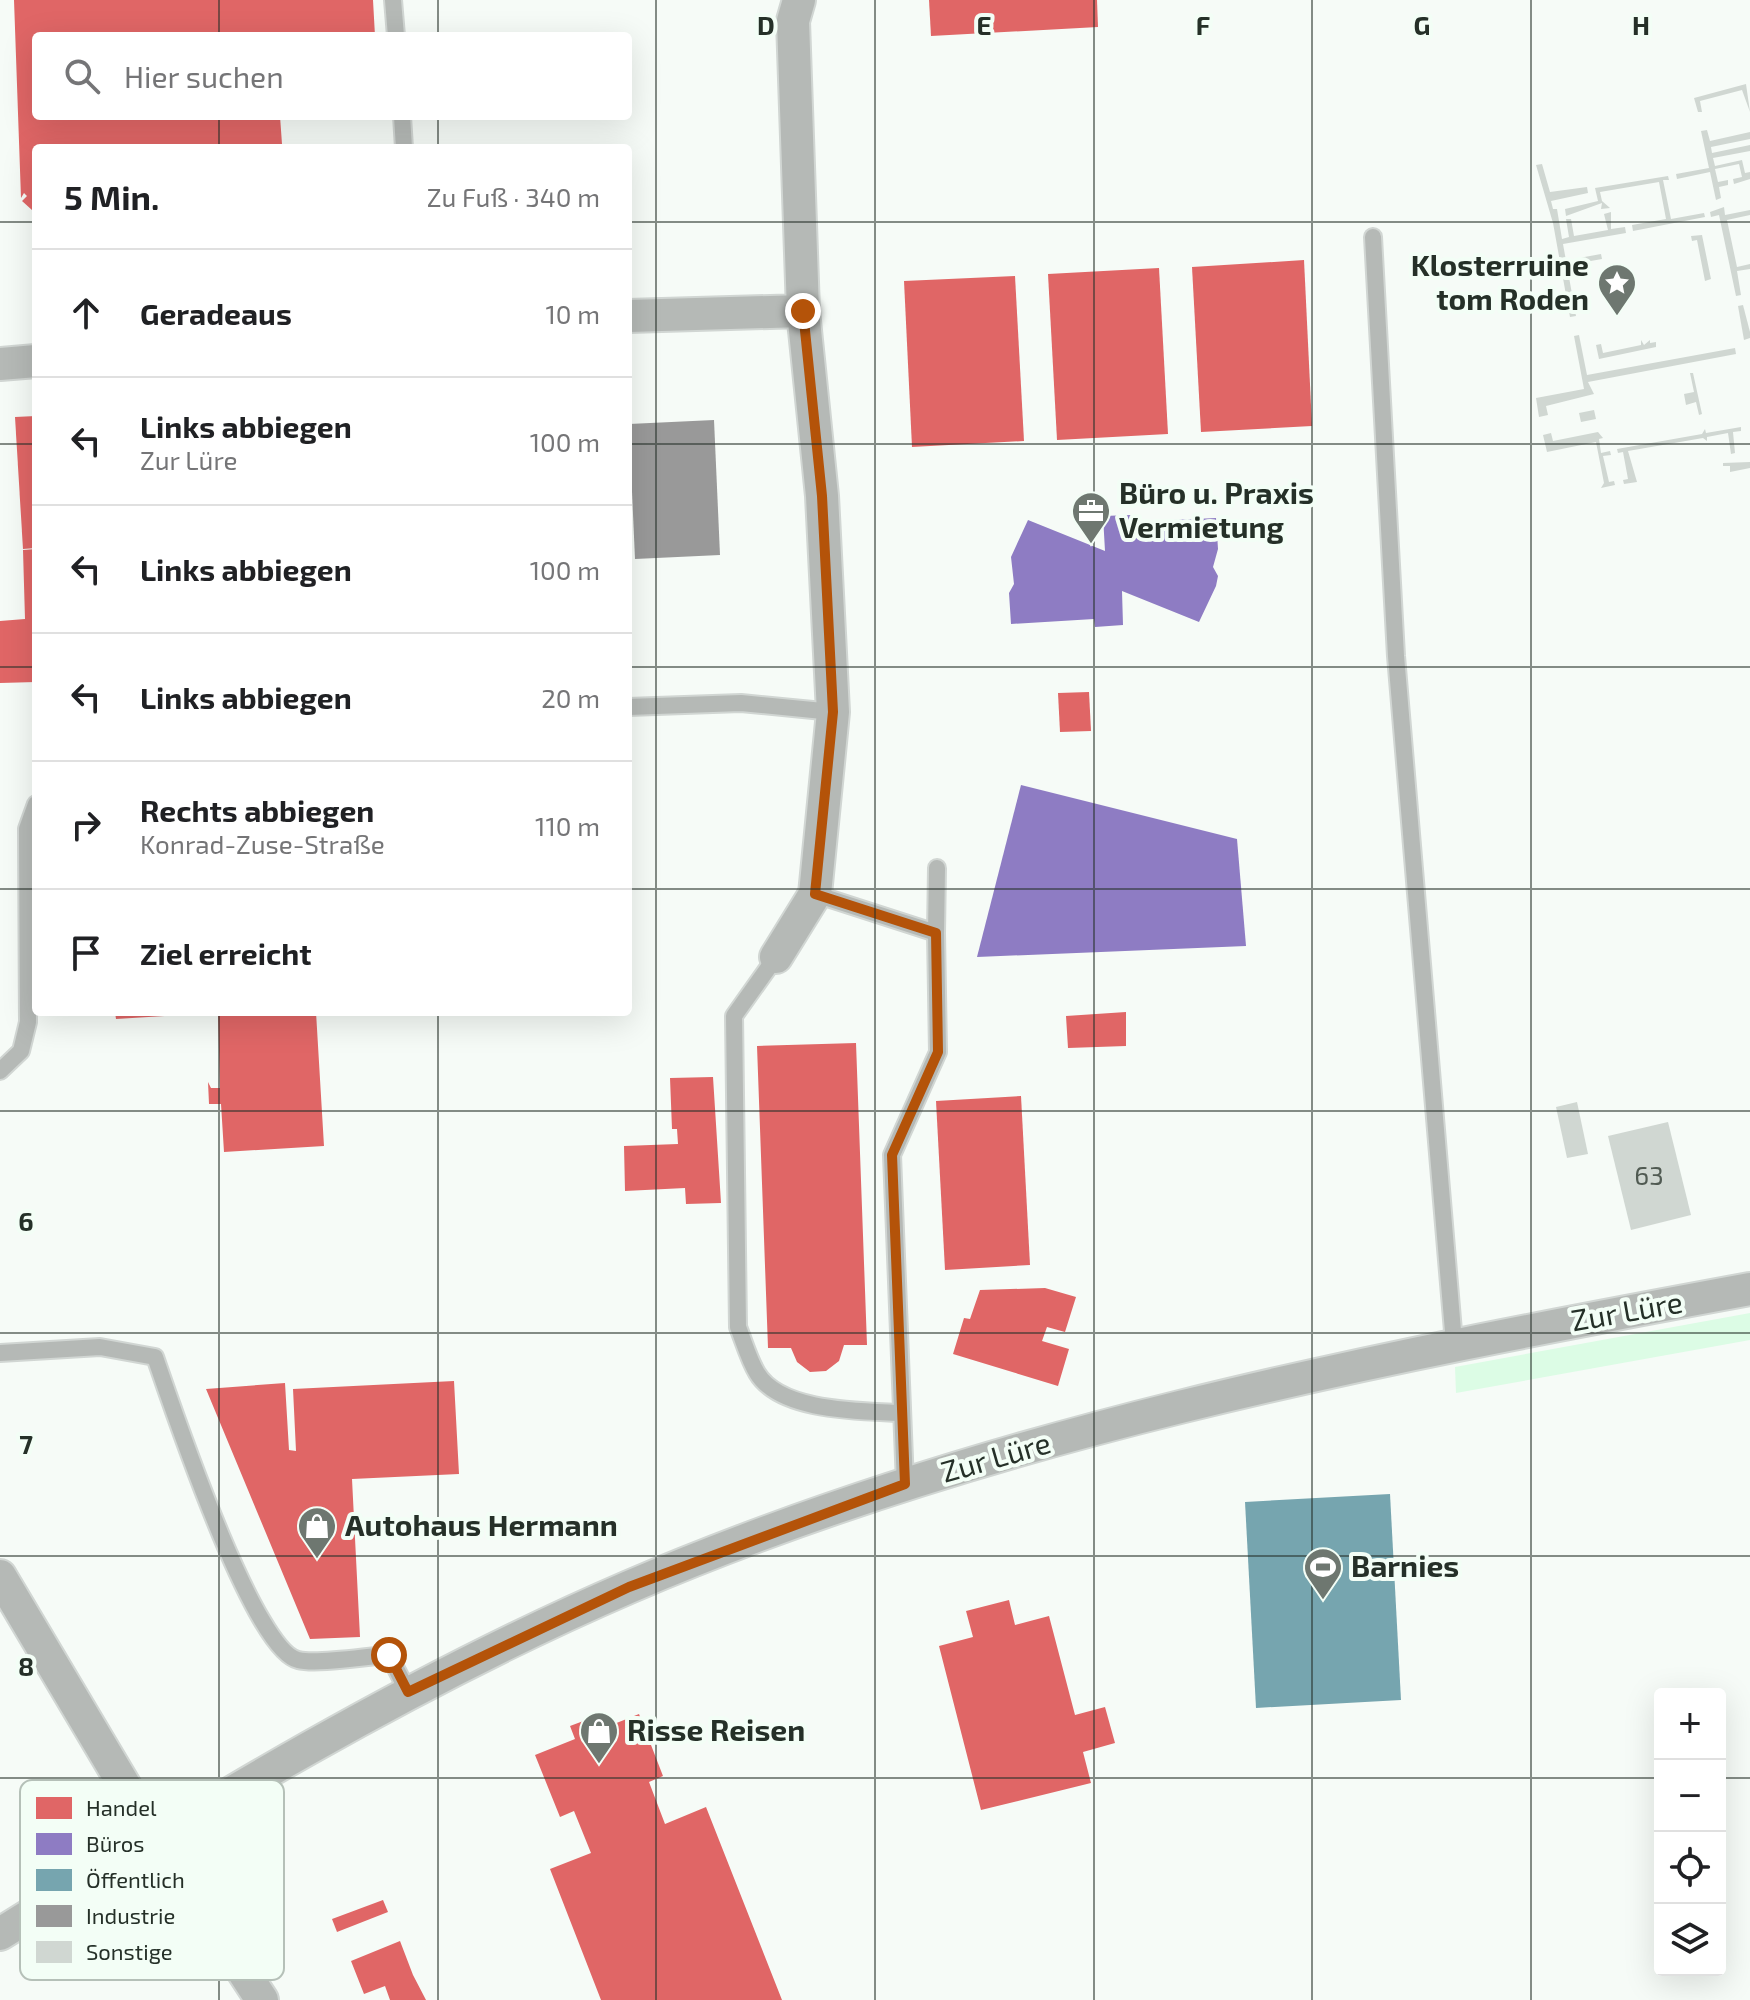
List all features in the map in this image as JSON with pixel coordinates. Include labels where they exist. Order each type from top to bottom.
[{"type":"street","points":[[776,957],[815,894],[833,712],[822,496],[803,311],[793,21],[799,0]]},
{"type":"street","points":[[632,316],[803,311]]},
{"type":"street","points":[[0,364],[32,361]]},
{"type":"street","name":"Zur Lüre","points":[[254,1780],[408,1692],[629,1587],[905,1484],[1153,1413],[1454,1343],[1750,1289]]},
{"type":"street","points":[[0,1576],[121,1780]]},
{"type":"street","name":"Zur Lüre","points":[[0,1934],[20,1921]]},
{"type":"street","points":[[249,1980],[262,2000]]},
{"type":"lane","points":[[393,0],[396,32]]},
{"type":"lane","points":[[402,120],[404,144]]},
{"type":"lane","points":[[1373,237],[1396,656],[1454,1343]]},
{"type":"lane","points":[[632,707],[741,703],[833,712]]},
{"type":"lane","points":[[0,1071],[21,1051],[28,1022],[27,829],[32,815]]},
{"type":"lane","points":[[905,1484],[892,1155],[938,1052],[937,868]]},
{"type":"lane","points":[[815,894],[936,933]]},
{"type":"lane","points":[[776,957],[734,1016],[738,1327],[757,1375],[784,1397],[848,1410],[901,1413]]},
{"type":"lane","points":[[0,1353],[100,1347],[155,1357],[207,1506],[275,1646],[297,1660],[389,1655],[408,1692]]},
{"type":"green space","points":[[1750,1313],[1750,1340],[1456,1393],[1455,1367]]},
{"type":"building: Handel","points":[[14,0],[373,0],[375,32],[32,32],[32,120],[280,120],[282,144],[32,144],[32,210],[22,201],[27,196],[24,193],[21,198]]},
{"type":"building: Handel","points":[[929,0],[1097,0],[1098,27],[931,36]]},
{"type":"building: Handel","points":[[1304,260],[1312,426],[1201,432],[1192,267]]},
{"type":"building: Handel","points":[[1159,268],[1168,434],[1057,440],[1048,274]]},
{"type":"building: Handel","points":[[1015,276],[1024,441],[912,447],[904,281]]},
{"type":"building: Handel","points":[[32,416],[32,548],[23,549],[15,417]]},
{"type":"building: Handel","points":[[32,549],[32,682],[0,683],[0,621],[25,619],[23,550]]},
{"type":"building: Handel","points":[[1089,692],[1091,731],[1060,732],[1058,693]]},
{"type":"building: Handel","points":[[1126,1012],[1126,1046],[1068,1048],[1066,1016]]},
{"type":"building: Handel","points":[[116,1016],[165,1016],[116,1019]]},
{"type":"building: Handel","points":[[218,1016],[316,1016],[324,1146],[224,1152],[221,1104],[209,1104],[208,1082],[211,1088],[220,1088]]},
{"type":"building: Handel","points":[[856,1043],[867,1345],[844,1345],[839,1361],[826,1371],[810,1372],[797,1362],[791,1348],[768,1348],[757,1046]]},
{"type":"building: Handel","points":[[713,1077],[721,1203],[686,1204],[685,1188],[625,1191],[624,1146],[678,1144],[677,1129],[672,1129],[670,1078]]},
{"type":"building: Handel","points":[[1021,1096],[1030,1265],[945,1270],[936,1101]]},
{"type":"building: Handel","points":[[1045,1288],[1076,1297],[1065,1332],[1047,1327],[1042,1341],[1069,1349],[1058,1386],[953,1354],[964,1318],[970,1319],[980,1290]]},
{"type":"building: Handel","points":[[454,1381],[459,1474],[352,1479],[360,1637],[310,1639],[206,1389],[285,1383],[289,1450],[296,1451],[293,1389]]},
{"type":"building: Handel","points":[[1009,1600],[1015,1625],[1049,1616],[1075,1715],[1105,1707],[1115,1743],[1083,1752],[1091,1783],[981,1810],[939,1646],[973,1637],[966,1611]]},
{"type":"building: Handel","points":[[639,1714],[663,1776],[649,1782],[665,1824],[706,1807],[782,2000],[601,2000],[550,1869],[591,1853],[574,1811],[560,1817],[535,1755],[575,1739],[570,1726],[594,1717],[599,1730]]},
{"type":"building: Handel","points":[[383,1900],[388,1912],[337,1932],[332,1919]]},
{"type":"building: Handel","points":[[400,1941],[426,2000],[390,2000],[385,1986],[364,1994],[351,1961]]},
{"type":"building: Büros","points":[[1131,515],[1132,522],[1216,518],[1218,549],[1213,567],[1218,576],[1199,622],[1122,591],[1123,625],[1095,627],[1094,619],[1011,624],[1009,593],[1014,584],[1011,557],[1028,520],[1105,551],[1103,516]]},
{"type":"building: Büros","points":[[1021,785],[1237,839],[1246,946],[977,957]]},
{"type":"building: Öffentlich","name":"Barnies","points":[[1390,1494],[1401,1700],[1256,1708],[1245,1502]]},
{"type":"building: Industrie","points":[[714,420],[720,555],[635,559],[632,424]]},
{"type":"building: Sonstige","points":[[1746,84],[1750,112],[1742,90],[1700,101],[1702,112],[1698,112],[1694,98]]},
{"type":"building: Sonstige","points":[[1707,130],[1710,141],[1750,132],[1750,139],[1711,147],[1712,153],[1750,145],[1750,151],[1713,158],[1715,166],[1742,160],[1745,173],[1750,172],[1750,179],[1734,184],[1733,179],[1742,177],[1739,164],[1715,169],[1718,182],[1728,180],[1728,185],[1719,187],[1721,198],[1716,200],[1710,172],[1677,179],[1676,174],[1709,168],[1701,131]]},
{"type":"building: Sonstige","points":[[1542,164],[1550,192],[1587,187],[1588,193],[1551,201],[1553,209],[1557,209],[1562,239],[1569,237],[1566,219],[1571,219],[1574,236],[1608,230],[1604,214],[1611,212],[1611,229],[1625,227],[1626,233],[1563,244],[1576,316],[1570,317],[1553,223],[1536,165]]},
{"type":"building: Sonstige","points":[[1668,176],[1669,180],[1663,180],[1671,219],[1704,213],[1705,217],[1633,231],[1632,225],[1666,219],[1659,182],[1600,192],[1602,201],[1610,208],[1601,209],[1602,203],[1566,216],[1565,209],[1598,201],[1595,188]]},
{"type":"building: Sonstige","points":[[1724,207],[1725,215],[1750,210],[1750,215],[1727,220],[1737,267],[1750,264],[1750,269],[1737,271],[1741,295],[1736,296],[1719,215],[1711,217],[1710,212]]},
{"type":"building: Sonstige","points":[[1702,235],[1711,279],[1705,281],[1697,240],[1692,241],[1691,236]]},
{"type":"building: Sonstige","points":[[1601,254],[1602,259],[1585,262],[1587,275],[1583,276],[1579,258]]},
{"type":"building: Sonstige","points":[[1743,305],[1750,332],[1750,338],[1744,340],[1738,306]]},
{"type":"building: Sonstige","points":[[1579,335],[1587,375],[1735,348],[1736,354],[1588,382],[1594,394],[1546,406],[1548,415],[1539,417],[1536,398],[1584,389],[1574,336]]},
{"type":"building: Sonstige","points":[[1641,340],[1644,345],[1650,340],[1650,343],[1656,342],[1656,347],[1599,359],[1596,345],[1601,344],[1603,353],[1641,345]]},
{"type":"building: Sonstige","points":[[1690,373],[1693,373],[1702,414],[1699,415],[1696,402],[1686,405],[1684,394],[1694,392]]},
{"type":"building: Sonstige","points":[[1594,410],[1596,419],[1581,422],[1579,413]]},
{"type":"building: Sonstige","points":[[1741,427],[1741,431],[1733,432],[1735,453],[1731,454],[1728,433],[1707,437],[1707,441],[1703,438],[1628,451],[1637,482],[1624,484],[1623,480],[1628,479],[1623,452],[1618,453],[1617,449],[1702,434],[1705,429],[1706,433]]},
{"type":"building: Sonstige","points":[[1598,432],[1603,438],[1599,439],[1601,453],[1610,451],[1611,455],[1603,456],[1609,482],[1614,481],[1615,485],[1601,488],[1604,483],[1596,442],[1547,452],[1543,435],[1551,433],[1553,441]]},
{"type":"building: Sonstige","points":[[1750,462],[1750,468],[1730,472],[1730,466],[1723,466],[1723,463]]},
{"type":"building: Sonstige","points":[[1577,1102],[1588,1154],[1567,1158],[1556,1107]]},
{"type":"building: Sonstige","points":[[1668,1122],[1691,1215],[1631,1230],[1608,1136]]},
{"type":"place","name":"Klosterruine tom Roden","points":[[1617,317]]},
{"type":"place","name":"Büro u. Praxis Vermietung","points":[[1091,545]]},
{"type":"place","name":"Autohaus Hermann","points":[[317,1560]]},
{"type":"place","name":"Barnies","points":[[1323,1601]]},
{"type":"place","name":"Risse Reisen","points":[[599,1765]]},
{"type":"route","points":[[389,1655],[408,1692],[629,1587],[905,1484],[892,1155],[938,1052],[936,933],[815,894],[833,712],[822,496],[803,311]]}]
